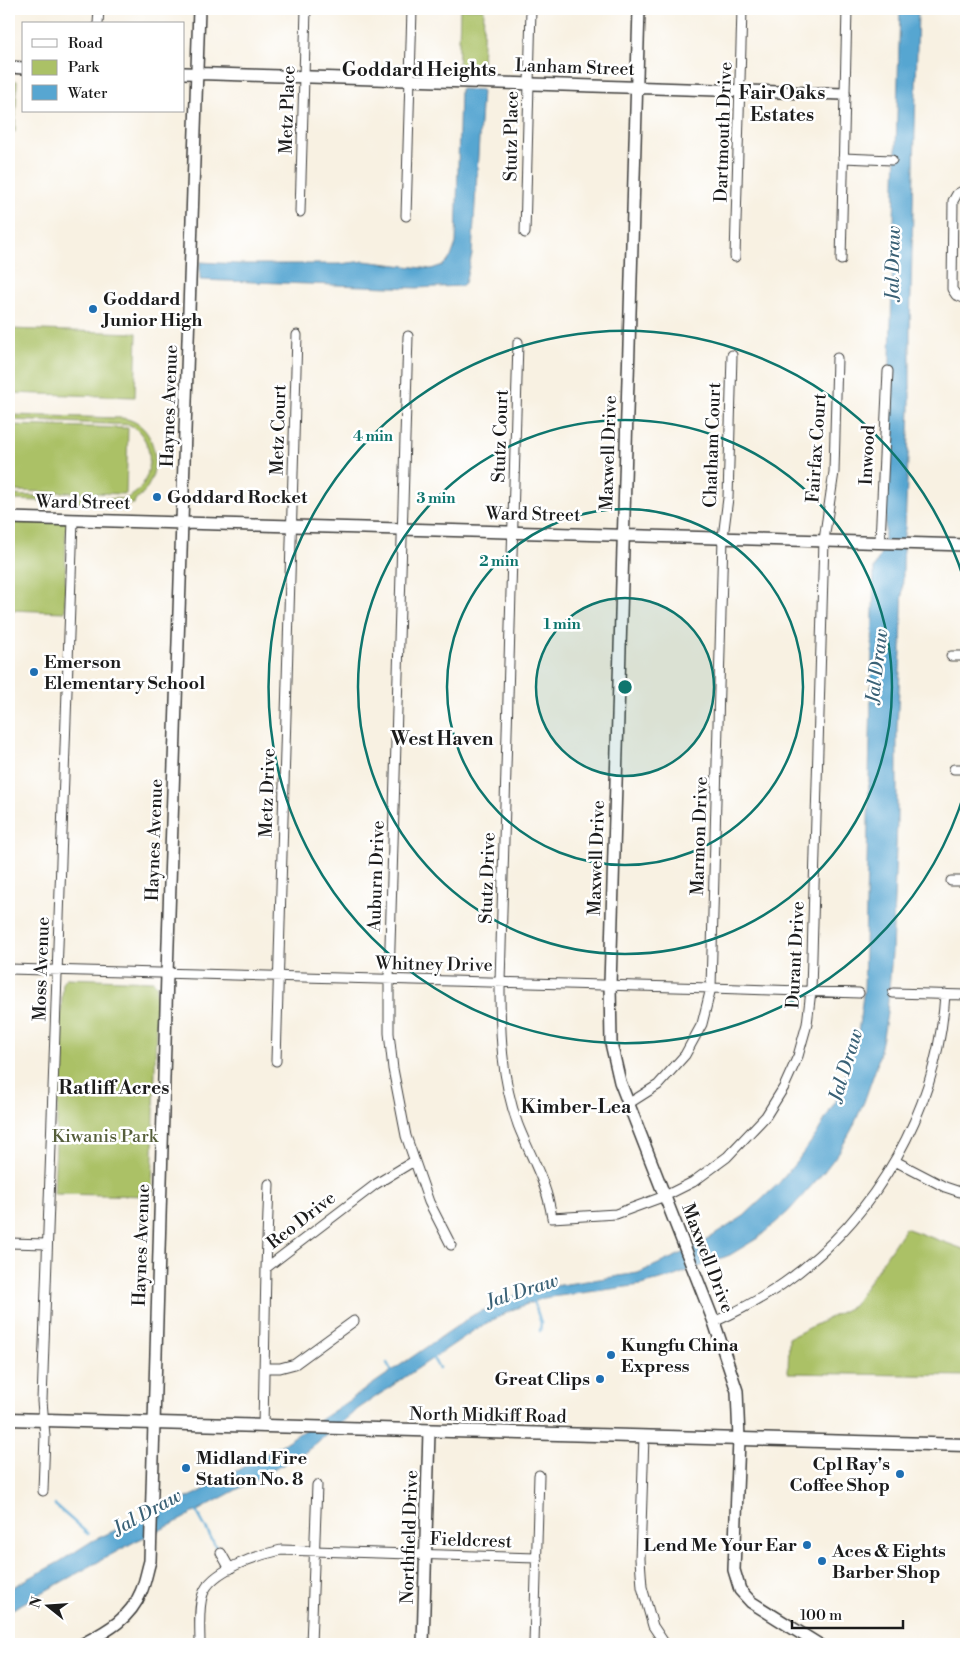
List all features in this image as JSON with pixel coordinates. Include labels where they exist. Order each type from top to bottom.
[{"type":"main road","name":"North Midkiff Road","points":[[9,1419],[966,1445]]},
{"type":"street","points":[[98,22],[99,9]]},
{"type":"street","name":"Haynes Avenue","points":[[83,1644],[114,1627],[129,1612],[141,1592],[150,1561],[167,974],[199,9]]},
{"type":"street","name":"Metz Place","points":[[300,212],[306,9]]},
{"type":"street","points":[[406,216],[412,9]]},
{"type":"street","name":"Stutz Place","points":[[525,233],[531,9]]},
{"type":"street","name":"Maxwell Drive","points":[[639,9],[610,985],[611,1043],[620,1082],[714,1322],[737,1391],[739,1439],[734,1570],[740,1590],[750,1602],[818,1644]]},
{"type":"street","name":"Dartmouth Drive","points":[[735,257],[742,9]]},
{"type":"street","points":[[840,260],[847,9]]},
{"type":"street","points":[[9,67],[22,68]]},
{"type":"street","name":"Lanham Street","points":[[185,72],[844,94]]},
{"type":"street","points":[[843,158],[892,160]]},
{"type":"street","points":[[966,189],[953,200],[952,289],[956,295],[966,299]]},
{"type":"street","name":"Metz Court","points":[[292,525],[297,335]]},
{"type":"street","name":"Auburn Drive","points":[[408,336],[389,1033],[392,1069],[406,1136],[429,1202],[451,1245]]},
{"type":"street","name":"Stutz Court","points":[[513,531],[518,342]]},
{"type":"street","name":"Chatham Court","points":[[723,537],[728,498],[732,355]]},
{"type":"street","name":"Fairfax Court","points":[[824,540],[834,472],[837,358]]},
{"type":"street","name":"Inwood","points":[[880,541],[888,371]]},
{"type":"street","name":"Ward Street","points":[[9,518],[880,541],[966,545]]},
{"type":"street","name":"Moss Avenue","points":[[43,1491],[45,1436],[42,1401],[47,1244],[74,520]]},
{"type":"street","name":"Metz Drive","points":[[276,1062],[292,525]]},
{"type":"street","name":"Stutz Drive","points":[[513,531],[500,982],[500,1042],[508,1092],[518,1125],[550,1200],[552,1218]]},
{"type":"street","name":"Marmon Drive","points":[[628,1104],[658,1085],[685,1055],[702,1024],[711,988],[723,537]]},
{"type":"street","name":"Durant Drive","points":[[552,1218],[616,1214],[665,1196],[693,1182],[728,1157],[766,1116],[784,1087],[798,1056],[807,1024],[811,991],[824,540]]},
{"type":"street","points":[[951,656],[966,656]]},
{"type":"street","points":[[954,769],[966,769]]},
{"type":"street","points":[[951,881],[966,882]]},
{"type":"street","name":"Whitney Drive","points":[[9,969],[859,993]]},
{"type":"street","points":[[893,992],[966,995]]},
{"type":"street","points":[[714,1322],[744,1308],[783,1284],[825,1250],[873,1196],[895,1161],[913,1126],[929,1083],[940,1038],[945,994]]},
{"type":"street","name":"Reo Drive","points":[[263,1427],[266,1268],[376,1184],[414,1161]]},
{"type":"street","points":[[895,1161],[945,1187],[966,1194]]},
{"type":"street","points":[[266,1268],[269,1184]]},
{"type":"street","points":[[9,1243],[47,1244]]},
{"type":"street","points":[[264,1368],[280,1368],[295,1364],[354,1321]]},
{"type":"street","name":"Northfield Drive","points":[[423,1644],[429,1431]]},
{"type":"street","points":[[644,1436],[640,1559],[642,1587],[653,1626],[665,1644]]},
{"type":"street","points":[[534,1644],[539,1474]]},
{"type":"street","points":[[311,1644],[316,1485]]},
{"type":"street","name":"Fieldcrest","points":[[200,1644],[202,1594],[208,1583],[215,1577],[251,1558],[266,1553],[281,1550],[537,1558]]},
{"type":"street","points":[[221,1553],[230,1569]]},
{"type":"green space","points":[[460,9],[484,9],[482,75],[458,74]]},
{"type":"green space","points":[[9,81],[17,81],[15,132],[9,131]]},
{"type":"green space","points":[[9,329],[137,333],[135,397],[9,393]]},
{"type":"green space","points":[[9,415],[122,418],[135,422],[145,430],[151,441],[154,467],[151,480],[134,504],[9,500],[9,495],[125,499],[135,493],[142,485],[147,474],[149,452],[139,432],[130,425],[9,420]]},
{"type":"green space","points":[[9,425],[128,428],[126,494],[9,491]]},
{"type":"green space","points":[[9,518],[73,520],[66,528],[65,612],[9,610]]},
{"type":"green space","name":"Kiwanis Park","points":[[66,978],[153,981],[157,985],[152,1196],[54,1194],[61,1011],[63,982]]},
{"type":"green space","points":[[905,1228],[966,1250],[966,1376],[788,1373],[789,1338],[853,1306]]},
{"type":"water","name":"Jal Draw","points":[[900,9],[918,9],[910,331],[910,410],[897,727],[897,822],[892,953],[887,1013],[877,1065],[852,1129],[839,1152],[823,1173],[788,1212],[758,1238],[730,1255],[672,1277],[641,1285],[544,1298],[514,1309],[476,1329],[358,1409],[303,1454],[171,1525],[136,1541],[9,1611],[9,1589],[59,1562],[92,1541],[128,1523],[139,1521],[198,1493],[283,1444],[473,1315],[516,1295],[541,1288],[638,1273],[694,1248],[744,1216],[779,1183],[816,1135],[835,1102],[857,1040],[864,988],[874,568],[881,553],[885,532]]},
{"type":"water","points":[[460,89],[482,90],[472,254],[465,283],[461,286],[416,288],[200,280],[200,262],[340,264],[364,261],[431,269],[443,265],[451,257],[456,243]]},
{"type":"waterway","name":"Jal Draw","points":[[533,1299],[541,1323],[540,1331]]},
{"type":"waterway","points":[[432,1357],[439,1368]]},
{"type":"waterway","points":[[387,1363],[392,1372]]},
{"type":"waterway","points":[[55,1505],[88,1534]]},
{"type":"waterway","points":[[197,1512],[216,1547]]},
{"type":"place","name":"Goddard Junior High","points":[[93,309]]},
{"type":"place","name":"Goddard Rocket","points":[[157,497]]},
{"type":"place","name":"Emerson Elementary School","points":[[34,672]]},
{"type":"place","name":"Kungfu China Express","points":[[611,1355]]},
{"type":"place","name":"Great Clips","points":[[600,1379]]},
{"type":"place","name":"Midland Fire Station No. 8","points":[[186,1468]]},
{"type":"place","name":"Cpl Ray's Coffee Shop","points":[[900,1474]]},
{"type":"place","name":"Lend Me Your Ear","points":[[807,1545]]},
{"type":"place","name":"Aces & Eights Barber Shop","points":[[822,1561]]},
{"type":"district","name":"Goddard Heights","points":[[419,69]]},
{"type":"district","name":"Fair Oaks Estates","points":[[782,103]]},
{"type":"district","name":"West Haven","points":[[442,738]]},
{"type":"district","name":"Ratliff Acres","points":[[114,1087]]},
{"type":"district","name":"Kimber-Lea","points":[[576,1106]]}]
